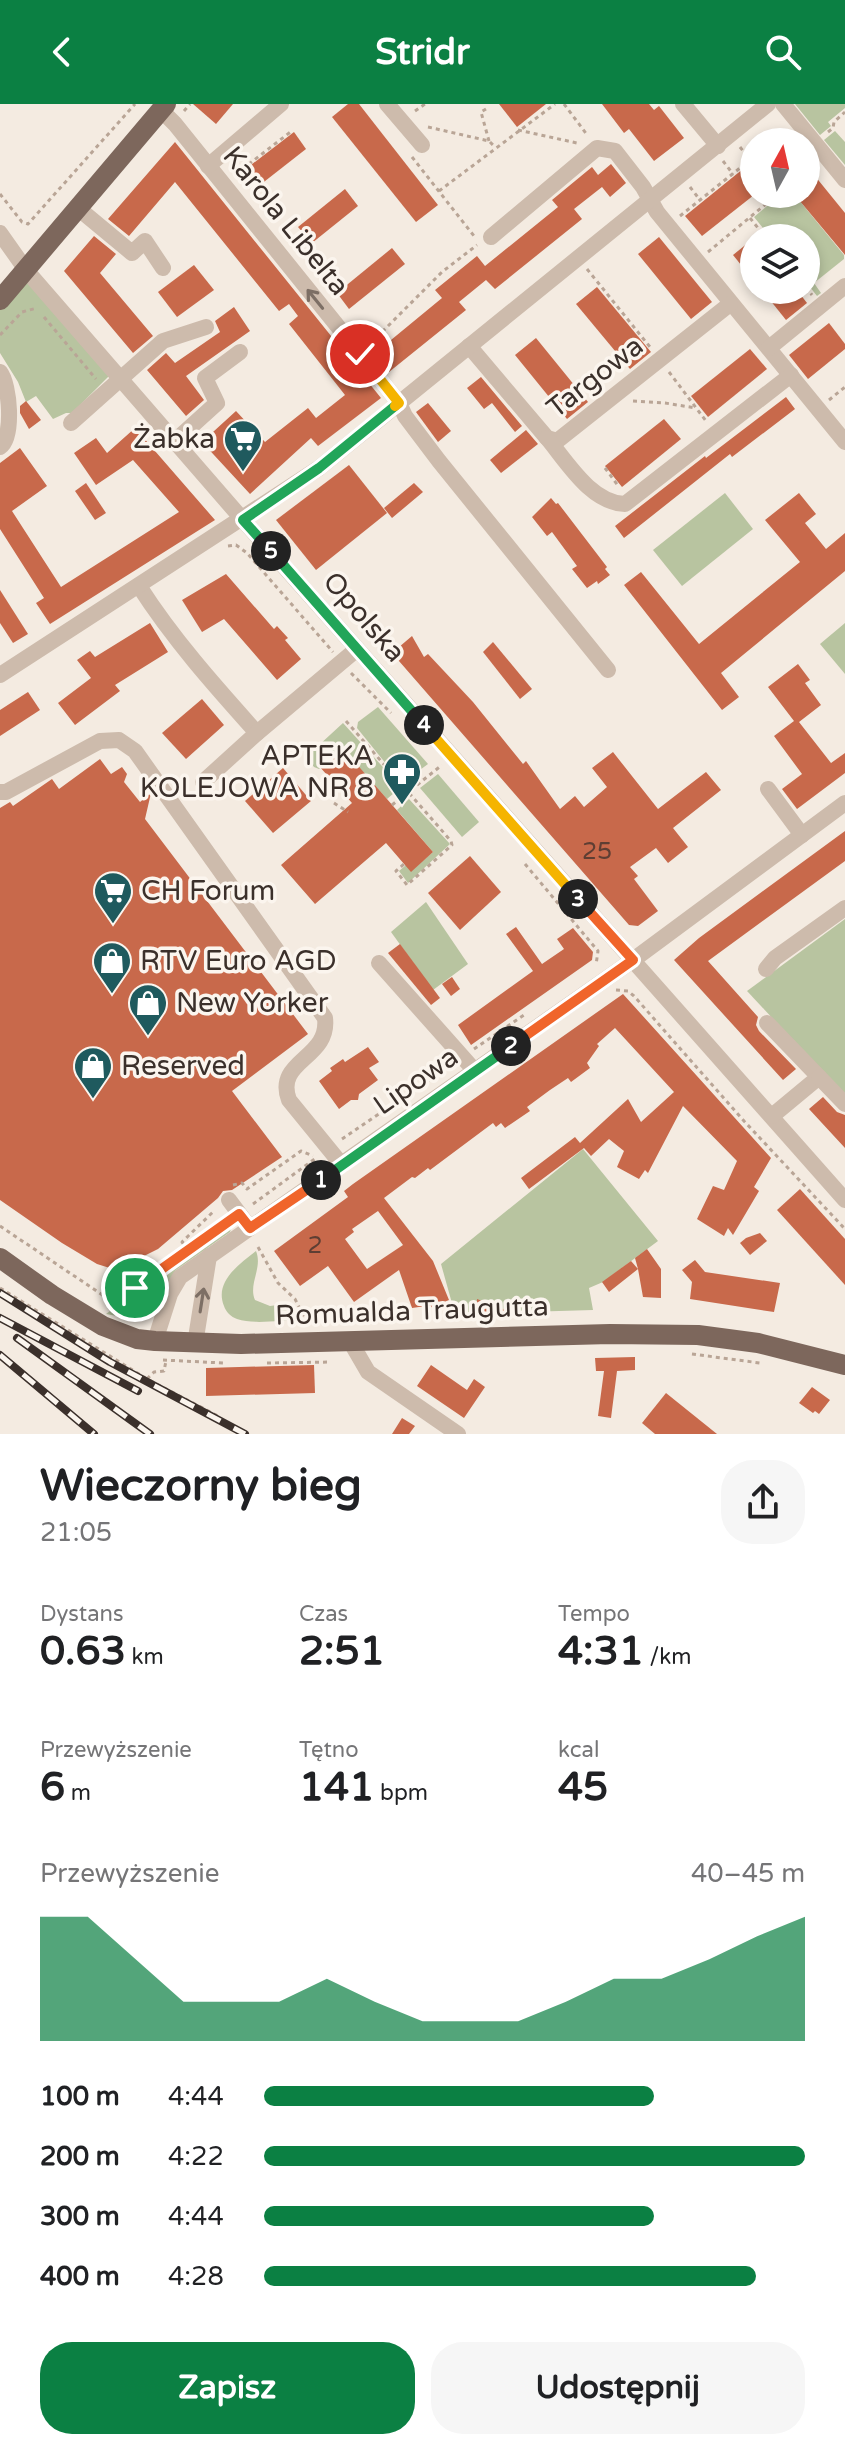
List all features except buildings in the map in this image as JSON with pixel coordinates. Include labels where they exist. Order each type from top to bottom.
[{"type":"main road","points":[[0,300],[163,107]]},
{"type":"main road","name":"Romualda Traugutta","points":[[0,1258],[103,1326],[137,1339],[195,1344],[610,1334],[698,1335],[758,1343],[845,1365]]},
{"type":"street","points":[[208,166],[281,104]]},
{"type":"street","points":[[387,104],[416,150]]},
{"type":"street","points":[[683,104],[720,153]]},
{"type":"street","points":[[0,675],[243,520],[327,462],[649,201],[720,153],[768,104]]},
{"type":"street","points":[[783,104],[845,180]]},
{"type":"street","name":"Karola Libelta","points":[[163,107],[399,403],[405,416],[439,461],[608,670]]},
{"type":"street","points":[[491,237],[597,148],[615,151],[643,187],[649,201],[730,304],[845,442]]},
{"type":"street","points":[[79,209],[132,253],[145,241],[163,268]]},
{"type":"street","name":"Opolska","points":[[0,233],[26,270],[243,520],[845,1200]]},
{"type":"street","points":[[769,348],[845,286]]},
{"type":"street","name":"Targowa","points":[[469,346],[547,438],[557,441],[730,304]]},
{"type":"street","points":[[71,423],[163,341],[206,327]]},
{"type":"street","points":[[175,441],[217,403],[205,378],[240,352]]},
{"type":"street","points":[[0,372],[4,376],[9,432],[7,442],[0,447]]},
{"type":"street","points":[[547,438],[588,487],[615,503],[625,504],[791,375]]},
{"type":"street","points":[[139,586],[191,659],[257,733]]},
{"type":"street","points":[[203,782],[357,649]]},
{"type":"street","points":[[0,792],[6,792],[100,741],[119,740],[135,751],[325,1018],[327,1031],[321,1043],[291,1071],[285,1091],[342,1165]]},
{"type":"street","points":[[768,789],[802,835]]},
{"type":"street","name":"Lipowa","points":[[155,1341],[170,1294],[180,1277],[633,960],[845,803]]},
{"type":"street","points":[[766,969],[775,958],[845,908]]},
{"type":"street","points":[[379,963],[475,1071]]},
{"type":"street","points":[[767,1023],[845,1104]]},
{"type":"street","points":[[772,1116],[819,1077]]},
{"type":"street","points":[[228,1203],[250,1228]]},
{"type":"street","points":[[195,1344],[209,1256]]},
{"type":"street","points":[[350,1341],[368,1372],[458,1434]]},
{"type":"path","points":[[28,224],[135,104]]},
{"type":"path","points":[[439,191],[555,104]]},
{"type":"path","points":[[564,104],[597,148]]},
{"type":"path","points":[[486,109],[481,112],[489,141],[495,148]]},
{"type":"path","points":[[833,128],[834,122],[845,112]]},
{"type":"path","points":[[435,128],[489,141]]},
{"type":"path","points":[[229,179],[293,130]]},
{"type":"path","points":[[518,130],[597,148]]},
{"type":"path","points":[[360,354],[442,272],[479,243],[439,191],[416,150]]},
{"type":"path","points":[[720,153],[733,174]]},
{"type":"path","points":[[675,209],[680,216],[740,169]]},
{"type":"path","points":[[690,186],[700,200]]},
{"type":"path","points":[[0,194],[22,222],[36,230]]},
{"type":"path","points":[[707,252],[762,208]]},
{"type":"path","points":[[750,218],[755,224]]},
{"type":"path","points":[[0,335],[22,312],[36,307],[107,390]]},
{"type":"path","points":[[826,402],[845,387]]},
{"type":"path","points":[[622,391],[633,401],[696,408]]},
{"type":"path","points":[[236,545],[247,553]]},
{"type":"path","points":[[346,721],[451,841],[452,845],[407,885],[396,871],[404,864]]},
{"type":"path","points":[[392,805],[445,762]]},
{"type":"path","points":[[334,803],[348,812]]},
{"type":"path","points":[[519,858],[598,951],[596,965],[590,970]]},
{"type":"path","points":[[634,996],[845,1229]]},
{"type":"path","points":[[342,1139],[526,1013]]},
{"type":"path","points":[[228,1203],[182,1242],[188,1250],[228,1203],[235,1184],[242,1183],[247,1189],[301,1151],[316,1158],[228,1203]]},
{"type":"path","points":[[0,1226],[107,1298],[115,1298],[135,1288],[177,1258]]},
{"type":"path","points":[[258,1247],[278,1283],[295,1299],[307,1322]]},
{"type":"path","points":[[0,1288],[147,1379],[218,1416]]},
{"type":"path","points":[[135,1288],[160,1297]]},
{"type":"path","points":[[94,1301],[99,1293]]},
{"type":"path","points":[[693,1354],[764,1364]]},
{"type":"path","points":[[147,1379],[154,1372],[164,1371],[166,1361]]},
{"type":"path","points":[[257,1363],[331,1362]]},
{"type":"green space","points":[[795,104],[845,104],[845,108],[828,122],[831,126],[820,135],[820,128],[814,128]]},
{"type":"green space","points":[[835,131],[845,142],[845,165],[824,140]]},
{"type":"green space","points":[[765,208],[805,208],[819,224],[760,224],[754,217]]},
{"type":"green space","points":[[820,226],[844,255],[844,259],[820,278]]},
{"type":"green space","points":[[26,270],[114,371],[72,413],[53,419],[36,396],[26,402],[0,353],[0,300]]},
{"type":"green space","points":[[725,493],[753,529],[682,586],[653,550]]},
{"type":"green space","points":[[845,623],[845,674],[820,644]]},
{"type":"green space","points":[[378,707],[428,764],[405,781],[400,781],[357,728],[358,722]]},
{"type":"green space","points":[[343,723],[401,787],[387,799],[341,747],[319,769],[306,757]]},
{"type":"green space","points":[[438,774],[479,822],[462,837],[420,788]]},
{"type":"green space","points":[[409,799],[450,844],[408,883],[399,871],[406,865],[411,871],[433,852],[397,810]]},
{"type":"green space","points":[[426,902],[468,964],[433,990],[391,932]]},
{"type":"green space","points":[[845,919],[845,1096],[747,991]]},
{"type":"green space","points":[[583,1149],[658,1241],[603,1282],[589,1288],[593,1310],[455,1314],[441,1264]]},
{"type":"green space","points":[[232,1225],[230,1232],[176,1270],[162,1292],[156,1290],[153,1285],[156,1276]]},
{"type":"green space","points":[[256,1251],[255,1300],[270,1306],[292,1303],[300,1319],[252,1322],[235,1318],[226,1310],[222,1297],[225,1281]]},
{"type":"green space","points":[[130,1296],[157,1301],[141,1315],[106,1314]]},
{"type":"railway","points":[[0,1293],[110,1362],[245,1434]]},
{"type":"railway","points":[[0,1318],[138,1391]]},
{"type":"railway","points":[[17,1338],[150,1434]]},
{"type":"railway","points":[[0,1355],[94,1434]]},
{"type":"place","name":"Żabka","points":[[243,473]]},
{"type":"place","name":"APTEKA KOLEJOWA NR 8","points":[[402,806]]},
{"type":"place","name":"CH Forum","points":[[113,925]]},
{"type":"place","name":"RTV Euro AGD","points":[[112,995]]},
{"type":"place","name":"New Yorker","points":[[148,1037]]},
{"type":"place","name":"Reserved","points":[[93,1100]]},
{"type":"route","points":[[135,1288],[239,1214],[250,1228],[633,960],[243,520],[319,468],[399,403],[360,354]]}]
